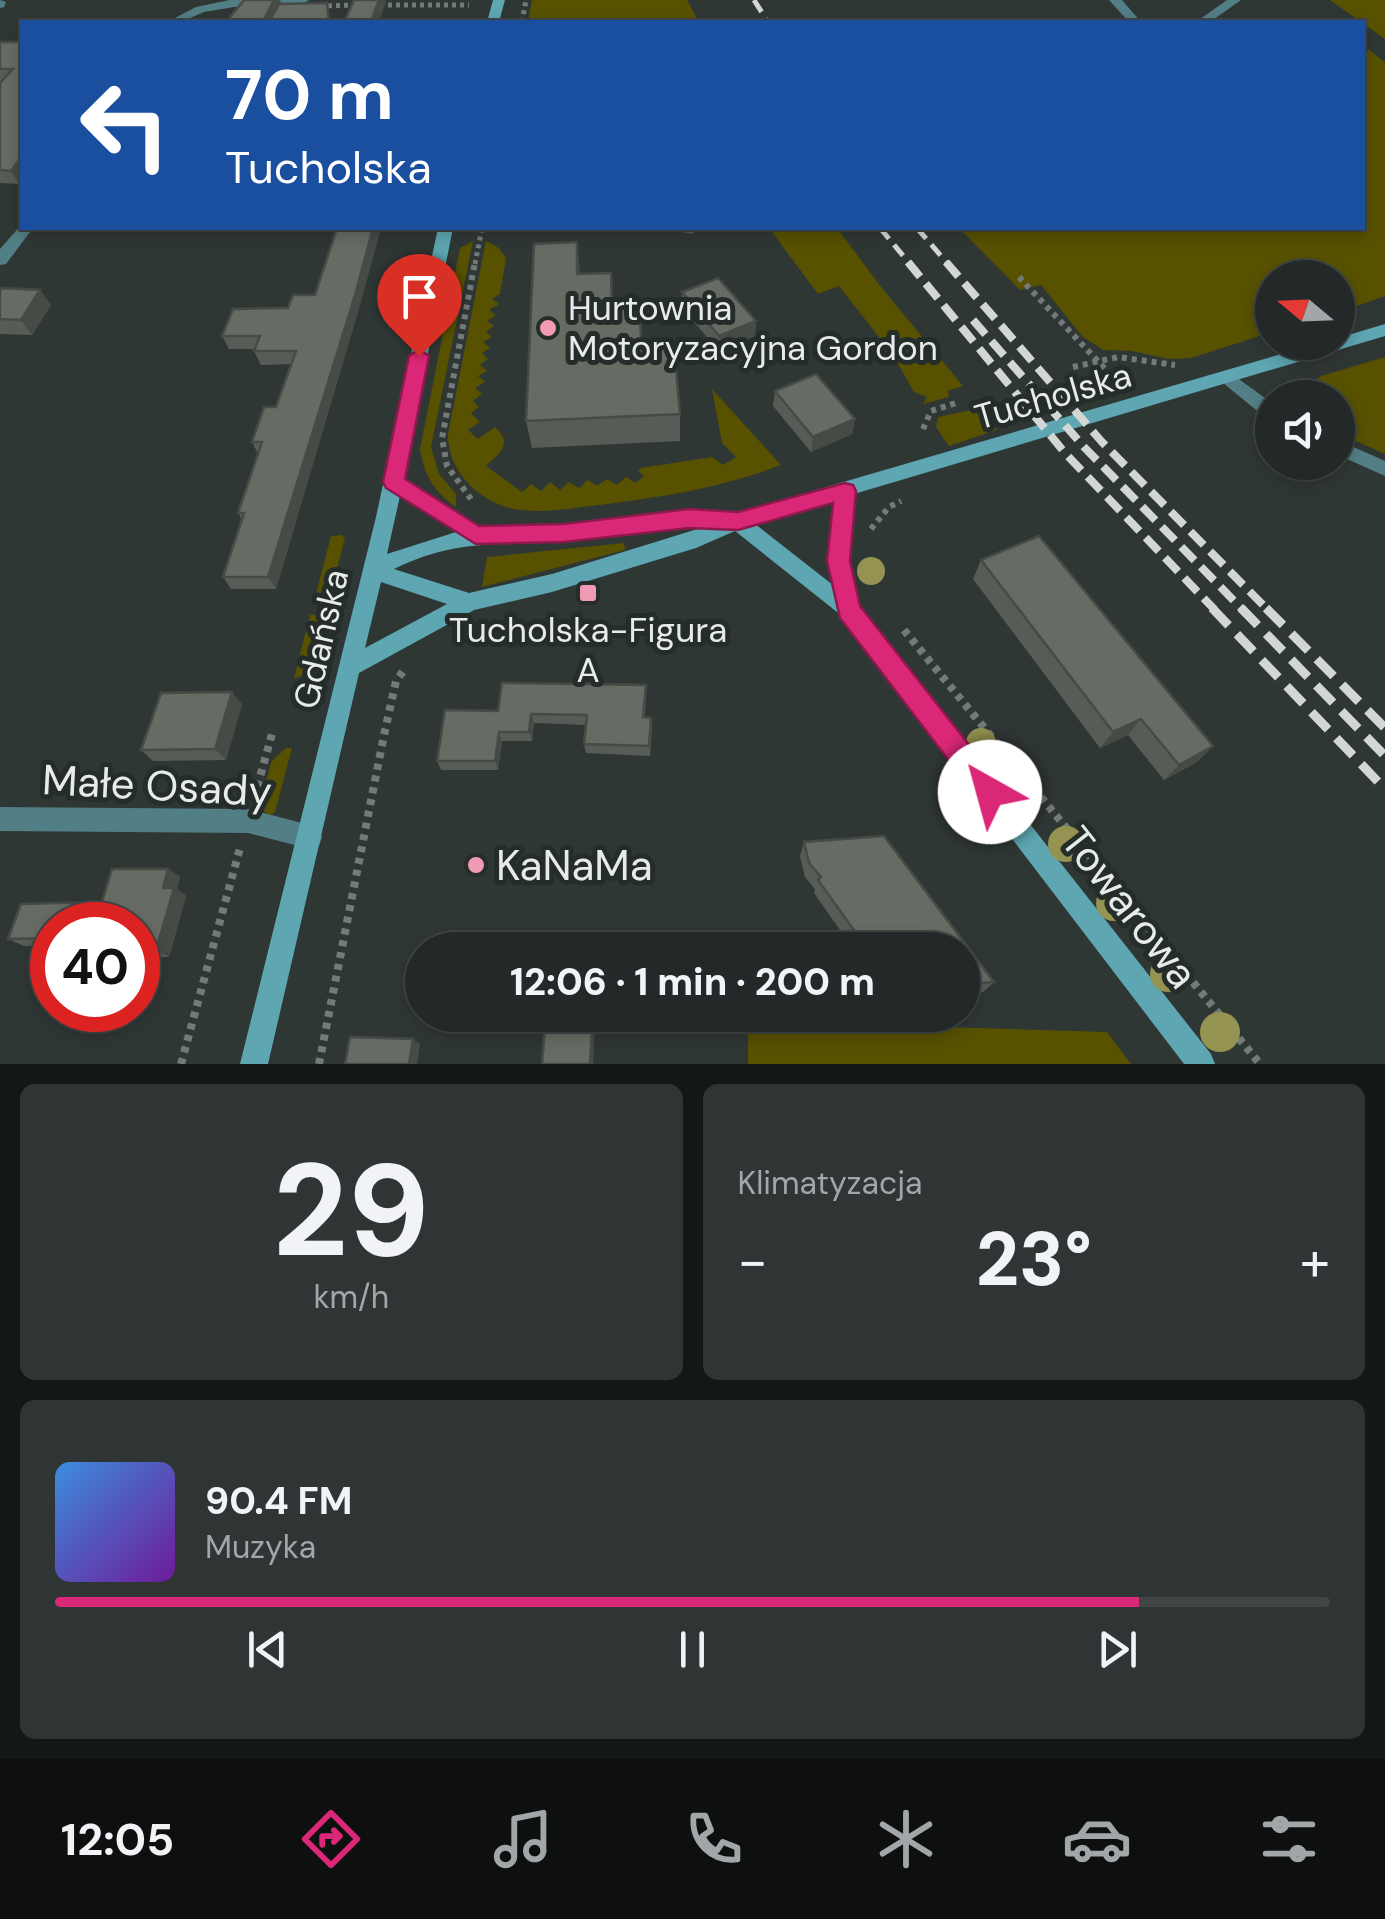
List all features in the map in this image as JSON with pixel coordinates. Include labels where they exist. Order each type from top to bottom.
[{"type":"main road","name":"Gdańska","points":[[254,1064],[394,482],[444,230]]},
{"type":"main road","name":"Tucholska","points":[[350,667],[469,602],[552,583],[696,540],[738,521],[1385,330]]},
{"type":"main road","points":[[394,482],[476,535]]},
{"type":"main road","name":"Towarowa","points":[[845,491],[838,561],[848,610]]},
{"type":"main road","name":"Tucholska","points":[[372,571],[406,554],[476,535],[564,533],[689,518],[738,521]]},
{"type":"main road","name":"Towarowa","points":[[738,521],[848,610],[1201,1064]]},
{"type":"main road","points":[[372,571],[469,602]]},
{"type":"street","points":[[175,20],[189,9],[222,1],[303,0]]},
{"type":"street","points":[[1115,0],[1133,20]]},
{"type":"street","points":[[1205,20],[1234,0]]},
{"type":"street","points":[[0,260],[23,230]]},
{"type":"street","points":[[1228,378],[1255,399]]},
{"type":"street","points":[[1355,455],[1385,468]]},
{"type":"street","name":"Małe Osady","points":[[0,819],[248,821],[310,837]]},
{"type":"path","points":[[479,507],[452,478],[440,451],[482,230]]},
{"type":"path","points":[[1019,277],[1138,406]]},
{"type":"path","points":[[1073,366],[1126,357],[1186,367]]},
{"type":"path","points":[[923,430],[931,411],[959,402]]},
{"type":"path","points":[[868,538],[872,526],[889,507],[906,499]]},
{"type":"path","points":[[900,625],[1260,1064]]},
{"type":"path","points":[[318,1064],[396,680],[412,658]]},
{"type":"path","points":[[254,797],[272,734]]},
{"type":"path","points":[[182,1064],[242,844]]},
{"type":"shaded area","points":[[532,0],[687,0],[698,20],[528,20]]},
{"type":"shaded area","points":[[1330,0],[1385,0],[1385,39],[1365,25],[1365,20],[1358,20]]},
{"type":"shaded area","points":[[1369,50],[1385,62],[1385,296],[1355,307],[1355,260],[1255,260],[1255,337],[1191,358],[1103,350],[1082,336],[1041,285],[1020,290],[961,230],[1365,230],[1365,51]]},
{"type":"shaded area","points":[[770,230],[838,230],[963,386],[948,391],[949,397],[923,404],[927,397],[914,392],[893,355],[839,286],[818,294]]},
{"type":"shaded area","points":[[473,241],[431,447],[439,474],[456,494],[456,507],[431,482],[420,449],[460,248]]},
{"type":"shaded area","points":[[486,241],[499,248],[506,258],[500,294],[492,299],[499,304],[489,310],[496,315],[487,321],[494,326],[486,332],[492,337],[483,342],[490,348],[482,353],[488,359],[480,365],[487,371],[478,376],[485,382],[475,388],[482,394],[473,401],[479,407],[471,413],[480,422],[468,430],[478,439],[495,427],[501,433],[504,444],[500,453],[486,466],[522,492],[531,484],[541,491],[550,482],[560,490],[569,482],[579,488],[588,480],[597,486],[607,479],[617,485],[626,477],[635,483],[644,476],[638,471],[641,468],[712,457],[723,465],[736,457],[722,443],[712,389],[781,465],[691,491],[557,510],[514,509],[477,492],[453,460],[448,434]]},
{"type":"shaded area","points":[[1385,357],[1385,454],[1355,441],[1355,380],[1316,380]]},
{"type":"shaded area","points":[[981,408],[997,430],[949,446],[936,427],[938,417]]},
{"type":"shaded area","points":[[331,536],[345,538],[330,595],[315,598]]},
{"type":"shaded area","points":[[624,543],[625,550],[482,587],[487,557]]},
{"type":"shaded area","points":[[310,615],[325,617],[310,674],[294,678]]},
{"type":"shaded area","points":[[286,748],[292,748],[275,812],[269,816],[260,807],[271,762]]},
{"type":"shaded area","points":[[980,1028],[1107,1032],[1131,1064],[748,1064],[748,1032],[980,1032]]},
{"type":"building","points":[[244,0],[274,0],[264,20],[228,20]]},
{"type":"building","points":[[354,0],[379,0],[372,20],[345,20]]},
{"type":"building","points":[[327,3],[329,20],[270,20],[279,4]]},
{"type":"building","points":[[0,42],[20,42],[20,159],[11,171],[0,170],[0,83],[13,69],[0,69]]},
{"type":"building","points":[[336,230],[372,230],[268,577],[223,577],[244,513],[238,513],[262,442],[252,442],[264,407],[276,407],[296,351],[254,351],[260,336],[222,336],[233,309],[288,308],[293,295],[315,295]]},
{"type":"building","points":[[577,242],[577,274],[611,273],[612,309],[639,308],[642,349],[674,347],[680,414],[526,421],[534,244]]},
{"type":"building","points":[[718,278],[756,321],[719,336],[682,292]]},
{"type":"building","points":[[2,288],[40,290],[21,320],[0,319]]},
{"type":"building","points":[[816,374],[855,419],[813,437],[775,391]]},
{"type":"building","points":[[1039,536],[1213,746],[1179,765],[1141,719],[1113,732],[981,560]]},
{"type":"building","points":[[502,683],[646,685],[643,717],[651,718],[649,746],[584,744],[587,715],[531,714],[529,732],[499,732],[495,761],[437,761],[445,710],[498,711]]},
{"type":"building","points":[[232,692],[215,749],[141,750],[161,693]]},
{"type":"building","points":[[884,836],[956,932],[855,932],[818,880],[821,877],[809,863],[804,842]]},
{"type":"building","points":[[112,869],[168,869],[163,888],[174,888],[160,936],[160,902],[102,902]]},
{"type":"building","points":[[21,904],[30,904],[30,938],[8,939]]},
{"type":"building","points":[[980,963],[994,982],[980,983]]},
{"type":"building","points":[[545,1032],[592,1032],[590,1064],[542,1064]]},
{"type":"building","points":[[350,1037],[413,1039],[409,1064],[345,1064]]},
{"type":"railway","points":[[754,0],[767,20]]},
{"type":"railway","points":[[882,230],[910,264]]},
{"type":"railway","points":[[919,230],[948,264]]},
{"type":"railway","points":[[908,262],[1065,453],[1215,610]]},
{"type":"railway","points":[[946,262],[1102,442],[1268,610]]},
{"type":"railway","points":[[973,320],[1084,447],[1243,610]]},
{"type":"railway","points":[[1212,608],[1385,789]]},
{"type":"railway","points":[[1241,608],[1385,756]]},
{"type":"railway","points":[[1266,608],[1385,728]]},
{"type":"place","name":"Hurtownia Motoryzacyjna Gordon","points":[[548,328]]},
{"type":"place","name":"Tucholska-Figura A","points":[[588,593]]},
{"type":"place","name":"KaNaMa","points":[[476,865]]},
{"type":"route","points":[[419,356],[394,482],[476,535],[564,533],[689,518],[738,521],[845,491],[838,561],[848,610],[990,792]]}]
